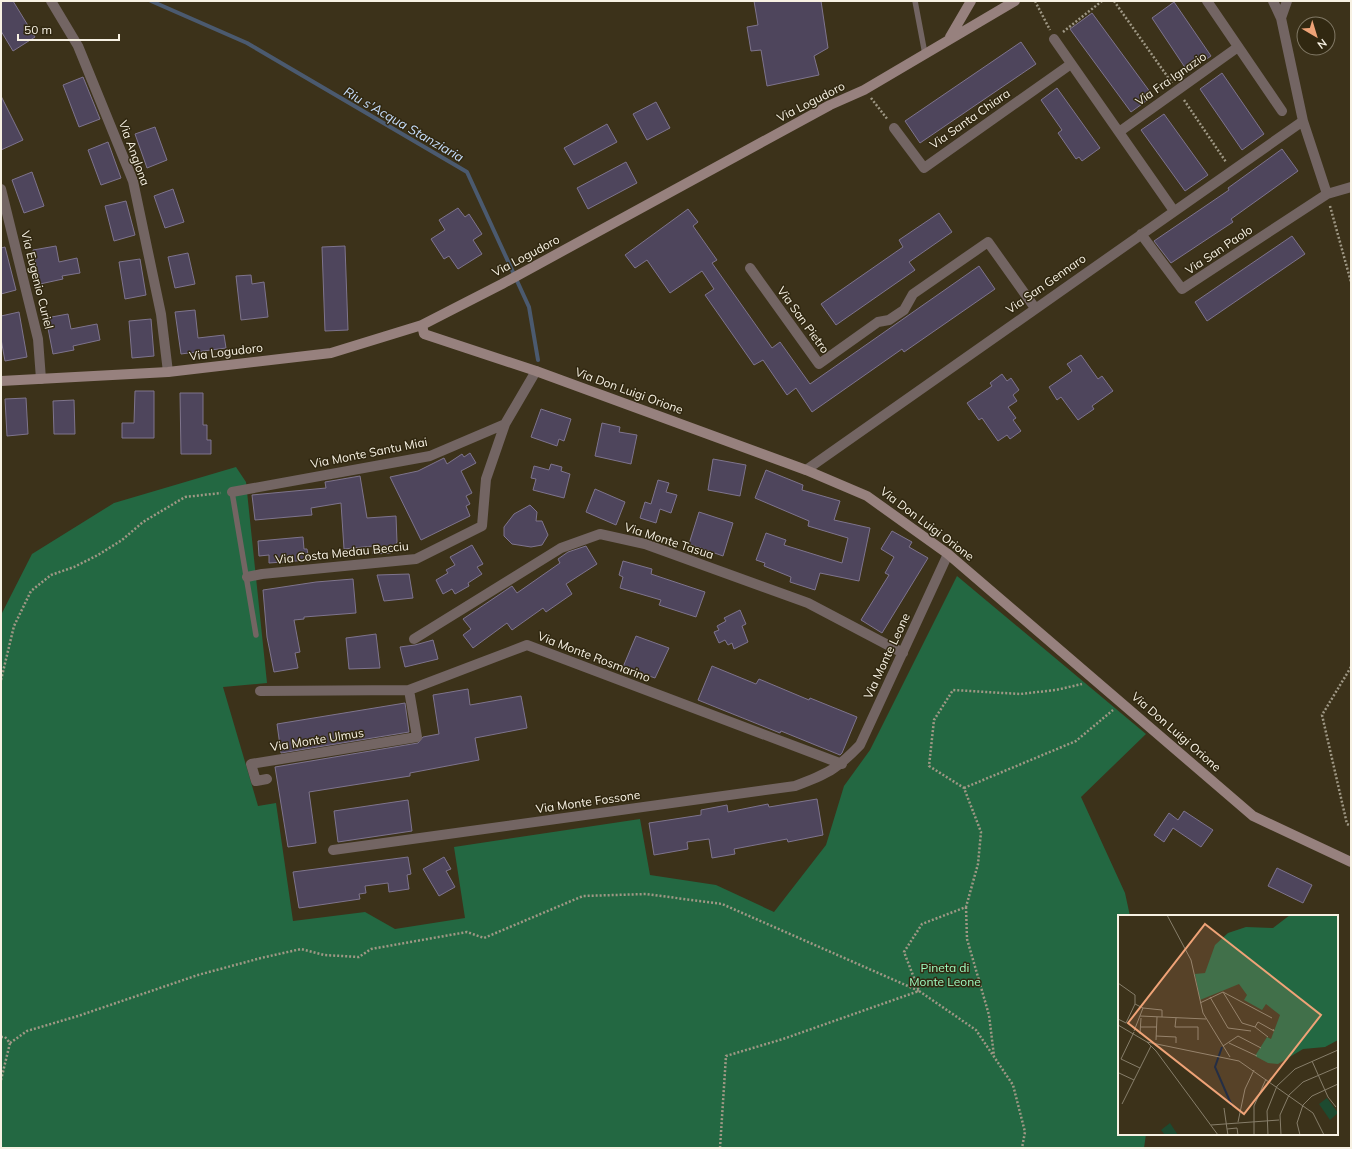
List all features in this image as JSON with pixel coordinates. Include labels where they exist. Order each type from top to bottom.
[{"type":"street","name":"Via Anglona","points":[[51,1],[78,46],[133,181],[161,314],[168,372]]},
{"type":"street","points":[[950,38],[971,1]]},
{"type":"street","name":"Via Logudoro","points":[[1,381],[168,372],[331,352],[422,325],[502,284],[830,106],[864,90],[1014,1]]},
{"type":"street","points":[[1207,1],[1282,111]]},
{"type":"street","points":[[1273,1],[1281,18],[1302,121],[1327,194],[1351,187]]},
{"type":"street","points":[[1281,18],[1287,1]]},
{"type":"street","points":[[1054,39],[1174,211]]},
{"type":"street","name":"Via Fra Ignazio","points":[[1119,132],[1238,47]]},
{"type":"street","name":"Via Santa Chiara","points":[[894,128],[924,168],[1071,64]]},
{"type":"street","name":"Via San Gennaro","points":[[806,470],[1302,121]]},
{"type":"street","name":"Via Eugenio Curiel","points":[[1,189],[38,339],[41,379]]},
{"type":"street","name":"Via San Paolo","points":[[1141,234],[1182,290],[1327,194]]},
{"type":"street","name":"Via San Pietro","points":[[750,268],[819,364],[878,322],[889,320],[904,310],[913,294],[988,242],[1035,308]]},
{"type":"street","name":"Via Don Luigi Orione","points":[[422,325],[424,334],[536,371],[806,470],[867,496],[948,554],[1253,816],[1351,862]]},
{"type":"street","name":"Via Costa Medau Becciu","points":[[247,577],[262,574],[416,559],[482,526],[486,479],[505,424],[536,371]]},
{"type":"street","name":"Via Monte Santu Miai","points":[[232,492],[430,456],[505,424]]},
{"type":"street","name":"Via Monte Tasua","points":[[414,639],[562,548],[600,534],[645,544],[808,603],[903,653]]},
{"type":"street","name":"Via Monte Leone","points":[[842,764],[860,745],[948,554]]},
{"type":"street","name":"Via Monte Rosmarino","points":[[260,691],[409,690],[527,646],[842,764]]},
{"type":"street","name":"Via Monte Ulmus","points":[[268,779],[256,781],[251,764],[417,737],[409,690]]},
{"type":"street","name":"Via Monte Fossone","points":[[333,850],[795,786],[827,774],[842,764]]},
{"type":"lane","points":[[915,1],[925,54]]},
{"type":"lane","points":[[232,492],[256,635]]},
{"type":"path","points":[[1035,1],[1054,39],[1102,1]]},
{"type":"path","points":[[864,90],[894,128]]},
{"type":"path","points":[[1327,194],[1351,282]]},
{"type":"path","points":[[1,680],[14,626],[31,591],[51,575],[74,567],[98,555],[122,540],[160,511],[185,497],[232,492]]},
{"type":"path","points":[[1351,667],[1322,715],[1347,824],[1351,826]]},
{"type":"path","points":[[994,1057],[989,1015],[967,940],[966,908],[978,864],[981,832],[964,788],[929,766],[934,720],[953,690],[1020,694],[1056,690],[1096,681]]},
{"type":"path","points":[[964,788],[1042,757],[1076,741],[1122,703]]},
{"type":"path","points":[[1,1080],[10,1043],[27,1031],[78,1016],[198,975],[262,958],[301,950],[324,955],[359,957],[371,949],[467,932],[484,938],[583,896],[646,894],[722,904],[919,991],[976,1030],[1013,1085],[1025,1132],[1022,1148]]},
{"type":"path","points":[[919,991],[904,952],[922,924],[966,908]]},
{"type":"path","points":[[720,1148],[726,1056],[783,1039],[919,991]]},
{"type":"path","points":[[1,1037],[5,1037],[10,1043]]},
{"type":"green space","name":"Pineta di Monte Leone","points":[[236,467],[246,482],[267,683],[223,687],[258,806],[276,803],[293,921],[365,912],[395,929],[465,918],[454,847],[640,819],[650,875],[716,885],[774,912],[826,845],[844,786],[870,750],[957,576],[1146,734],[1081,797],[1125,893],[1130,915],[1118,915],[1118,1135],[1146,1135],[1144,1148],[1,1148],[1,615],[32,554],[114,503]]},
{"type":"building","points":[[1,1],[13,1],[35,37],[13,51],[1,31]]},
{"type":"building","points":[[754,1],[821,1],[828,48],[814,56],[819,75],[767,86],[761,50],[751,51],[747,27],[758,25]]},
{"type":"building","points":[[1174,2],[1211,56],[1188,72],[1152,18]]},
{"type":"building","points":[[1092,13],[1153,96],[1131,112],[1070,29]]},
{"type":"building","points":[[1021,42],[1036,64],[920,143],[905,121]]},
{"type":"building","points":[[1222,73],[1264,134],[1242,150],[1200,89]]},
{"type":"building","points":[[83,77],[100,119],[79,127],[63,85]]},
{"type":"building","points":[[1057,88],[1100,148],[1082,161],[1079,157],[1076,159],[1058,133],[1062,130],[1041,100]]},
{"type":"building","points":[[1,96],[23,140],[1,150]]},
{"type":"building","points":[[656,102],[670,128],[647,140],[633,114]]},
{"type":"building","points":[[1164,114],[1208,175],[1185,191],[1141,130]]},
{"type":"building","points":[[607,124],[617,142],[574,165],[564,148]]},
{"type":"building","points":[[155,127],[167,160],[147,168],[135,134]]},
{"type":"building","points":[[108,142],[121,178],[101,185],[88,150]]},
{"type":"building","points":[[1282,149],[1298,171],[1231,219],[1233,222],[1171,263],[1154,241],[1229,190],[1228,188]]},
{"type":"building","points":[[626,162],[637,183],[588,209],[577,188]]},
{"type":"building","points":[[32,172],[44,206],[24,213],[12,180]]},
{"type":"building","points":[[173,189],[184,222],[165,228],[154,196]]},
{"type":"building","points":[[126,201],[135,235],[114,241],[105,206]]},
{"type":"building","points":[[458,208],[465,217],[469,214],[482,234],[473,240],[482,254],[458,269],[449,256],[444,259],[431,239],[445,230],[439,220]]},
{"type":"building","points":[[688,209],[698,222],[693,226],[717,260],[712,263],[772,348],[780,342],[810,384],[979,266],[995,289],[904,352],[902,349],[812,412],[796,388],[787,395],[763,360],[754,365],[705,295],[714,289],[702,271],[670,293],[647,260],[635,268],[625,255]]},
{"type":"building","points":[[939,213],[952,232],[909,262],[915,270],[836,325],[821,304],[903,247],[899,240]]},
{"type":"building","points":[[1292,236],[1305,254],[1207,321],[1195,302]]},
{"type":"building","points":[[56,246],[59,262],[77,258],[80,273],[62,276],[63,279],[40,284],[33,250]]},
{"type":"building","points":[[345,246],[348,330],[325,331],[322,247]]},
{"type":"building","points":[[5,247],[16,290],[1,294],[1,248]]},
{"type":"building","points":[[188,253],[195,284],[175,288],[168,257]]},
{"type":"building","points":[[140,259],[146,295],[125,299],[119,262]]},
{"type":"building","points":[[251,275],[252,284],[264,282],[268,317],[241,320],[236,276]]},
{"type":"building","points":[[195,310],[198,338],[224,335],[226,348],[181,354],[175,312]]},
{"type":"building","points":[[19,312],[27,357],[5,361],[1,339],[1,316]]},
{"type":"building","points":[[68,314],[71,329],[97,324],[100,340],[73,346],[74,350],[53,354],[46,318]]},
{"type":"building","points":[[151,319],[154,356],[132,358],[129,321]]},
{"type":"building","points":[[1081,355],[1098,379],[1102,376],[1113,391],[1092,406],[1094,409],[1078,420],[1061,397],[1057,400],[1049,387],[1072,371],[1067,364]]},
{"type":"building","points":[[1002,374],[1007,381],[1011,378],[1019,390],[1013,395],[1017,401],[1008,407],[1016,418],[1013,420],[1021,431],[1010,439],[1007,435],[998,441],[982,418],[979,420],[967,403],[992,386],[990,383]]},
{"type":"building","points":[[135,391],[154,391],[154,438],[122,438],[122,423],[134,423]]},
{"type":"building","points":[[180,393],[203,393],[203,425],[207,425],[207,440],[211,440],[211,454],[181,454]]},
{"type":"building","points":[[26,398],[28,434],[7,436],[5,399]]},
{"type":"building","points":[[74,400],[75,434],[54,434],[53,401]]},
{"type":"building","points":[[541,409],[571,419],[564,441],[559,439],[557,446],[531,437]]},
{"type":"building","points":[[602,423],[620,427],[619,432],[637,435],[631,464],[595,456]]},
{"type":"building","points":[[470,453],[476,463],[461,471],[472,493],[466,496],[470,504],[466,506],[470,516],[421,540],[390,477],[418,471],[444,458],[447,464],[462,454],[464,457]]},
{"type":"building","points":[[713,459],[746,465],[740,496],[708,490]]},
{"type":"building","points":[[551,464],[562,467],[561,471],[570,474],[564,498],[533,490],[536,479],[531,478],[534,466],[549,470]]},
{"type":"building","points":[[766,470],[803,485],[802,490],[840,501],[834,520],[870,528],[859,581],[820,573],[815,590],[790,582],[791,577],[764,566],[765,563],[756,560],[766,533],[786,540],[784,545],[842,563],[848,538],[808,526],[809,521],[755,498]]},
{"type":"building","points":[[360,476],[367,518],[396,516],[397,542],[391,553],[373,554],[373,546],[344,549],[341,503],[311,508],[312,515],[255,520],[252,495],[326,488],[325,482]]},
{"type":"building","points":[[658,480],[669,483],[666,492],[677,495],[671,513],[660,509],[656,523],[640,518],[645,502],[651,504]]},
{"type":"building","points":[[595,489],[625,502],[616,525],[586,512]]},
{"type":"building","points":[[530,505],[537,512],[536,521],[542,521],[548,535],[542,545],[531,547],[512,544],[504,536],[504,527],[514,514]]},
{"type":"building","points":[[699,512],[733,523],[723,556],[689,544]]},
{"type":"building","points":[[892,531],[912,542],[909,547],[928,558],[882,633],[861,620],[889,575],[885,573],[894,557],[881,549]]},
{"type":"building","points":[[303,537],[304,549],[307,549],[309,560],[269,563],[269,555],[259,556],[258,541]]},
{"type":"building","points":[[472,545],[483,564],[477,567],[482,574],[468,583],[469,586],[455,594],[452,589],[443,594],[436,580],[448,573],[446,570],[455,565],[450,557]]},
{"type":"building","points":[[586,546],[597,564],[566,584],[572,594],[546,612],[543,608],[512,630],[507,623],[473,648],[463,635],[471,629],[463,619],[512,586],[517,593],[560,563],[558,559],[568,552]]},
{"type":"building","points":[[623,561],[652,569],[651,574],[705,592],[696,617],[659,605],[661,600],[620,588],[623,577],[619,575]]},
{"type":"building","points":[[409,574],[413,598],[384,601],[377,575]]},
{"type":"building","points":[[353,579],[356,613],[304,617],[304,619],[294,620],[300,652],[295,653],[298,668],[274,672],[267,637],[263,590],[316,582]]},
{"type":"building","points":[[740,610],[746,624],[742,626],[748,642],[734,649],[732,643],[728,645],[725,640],[719,643],[714,632],[719,630],[717,626],[726,621],[724,618]]},
{"type":"building","points":[[376,634],[380,668],[349,669],[346,638]]},
{"type":"building","points":[[636,636],[669,648],[655,678],[623,667]]},
{"type":"building","points":[[433,640],[438,659],[405,667],[400,647]]},
{"type":"building","points":[[712,666],[756,684],[759,679],[809,700],[810,698],[857,717],[842,753],[840,755],[781,731],[780,733],[698,700]]},
{"type":"building","points":[[468,689],[470,705],[521,696],[527,728],[475,738],[479,760],[410,773],[410,776],[309,792],[316,843],[288,847],[275,767],[418,743],[423,737],[439,734],[433,695]]},
{"type":"building","points":[[405,703],[409,732],[281,753],[277,724]]},
{"type":"building","points":[[817,799],[823,835],[788,842],[787,839],[734,849],[735,854],[712,858],[709,839],[687,842],[688,849],[654,855],[649,823],[701,815],[701,810],[727,805],[728,812],[768,804],[769,807]]},
{"type":"building","points":[[408,800],[412,831],[338,842],[334,811]]},
{"type":"building","points":[[1184,811],[1213,830],[1201,847],[1173,828],[1164,842],[1154,835],[1169,813],[1178,820]]},
{"type":"building","points":[[408,857],[411,874],[407,875],[409,889],[389,892],[388,883],[365,886],[366,893],[359,894],[360,899],[299,908],[293,872]]},
{"type":"building","points":[[444,857],[451,869],[446,871],[455,887],[439,896],[423,869]]},
{"type":"building","points":[[1277,868],[1312,885],[1303,903],[1268,886]]},
{"type":"waterway","name":"Riu s'Acqua Stanziaria","points":[[151,1],[247,43],[467,172],[529,307],[538,360]]}]
